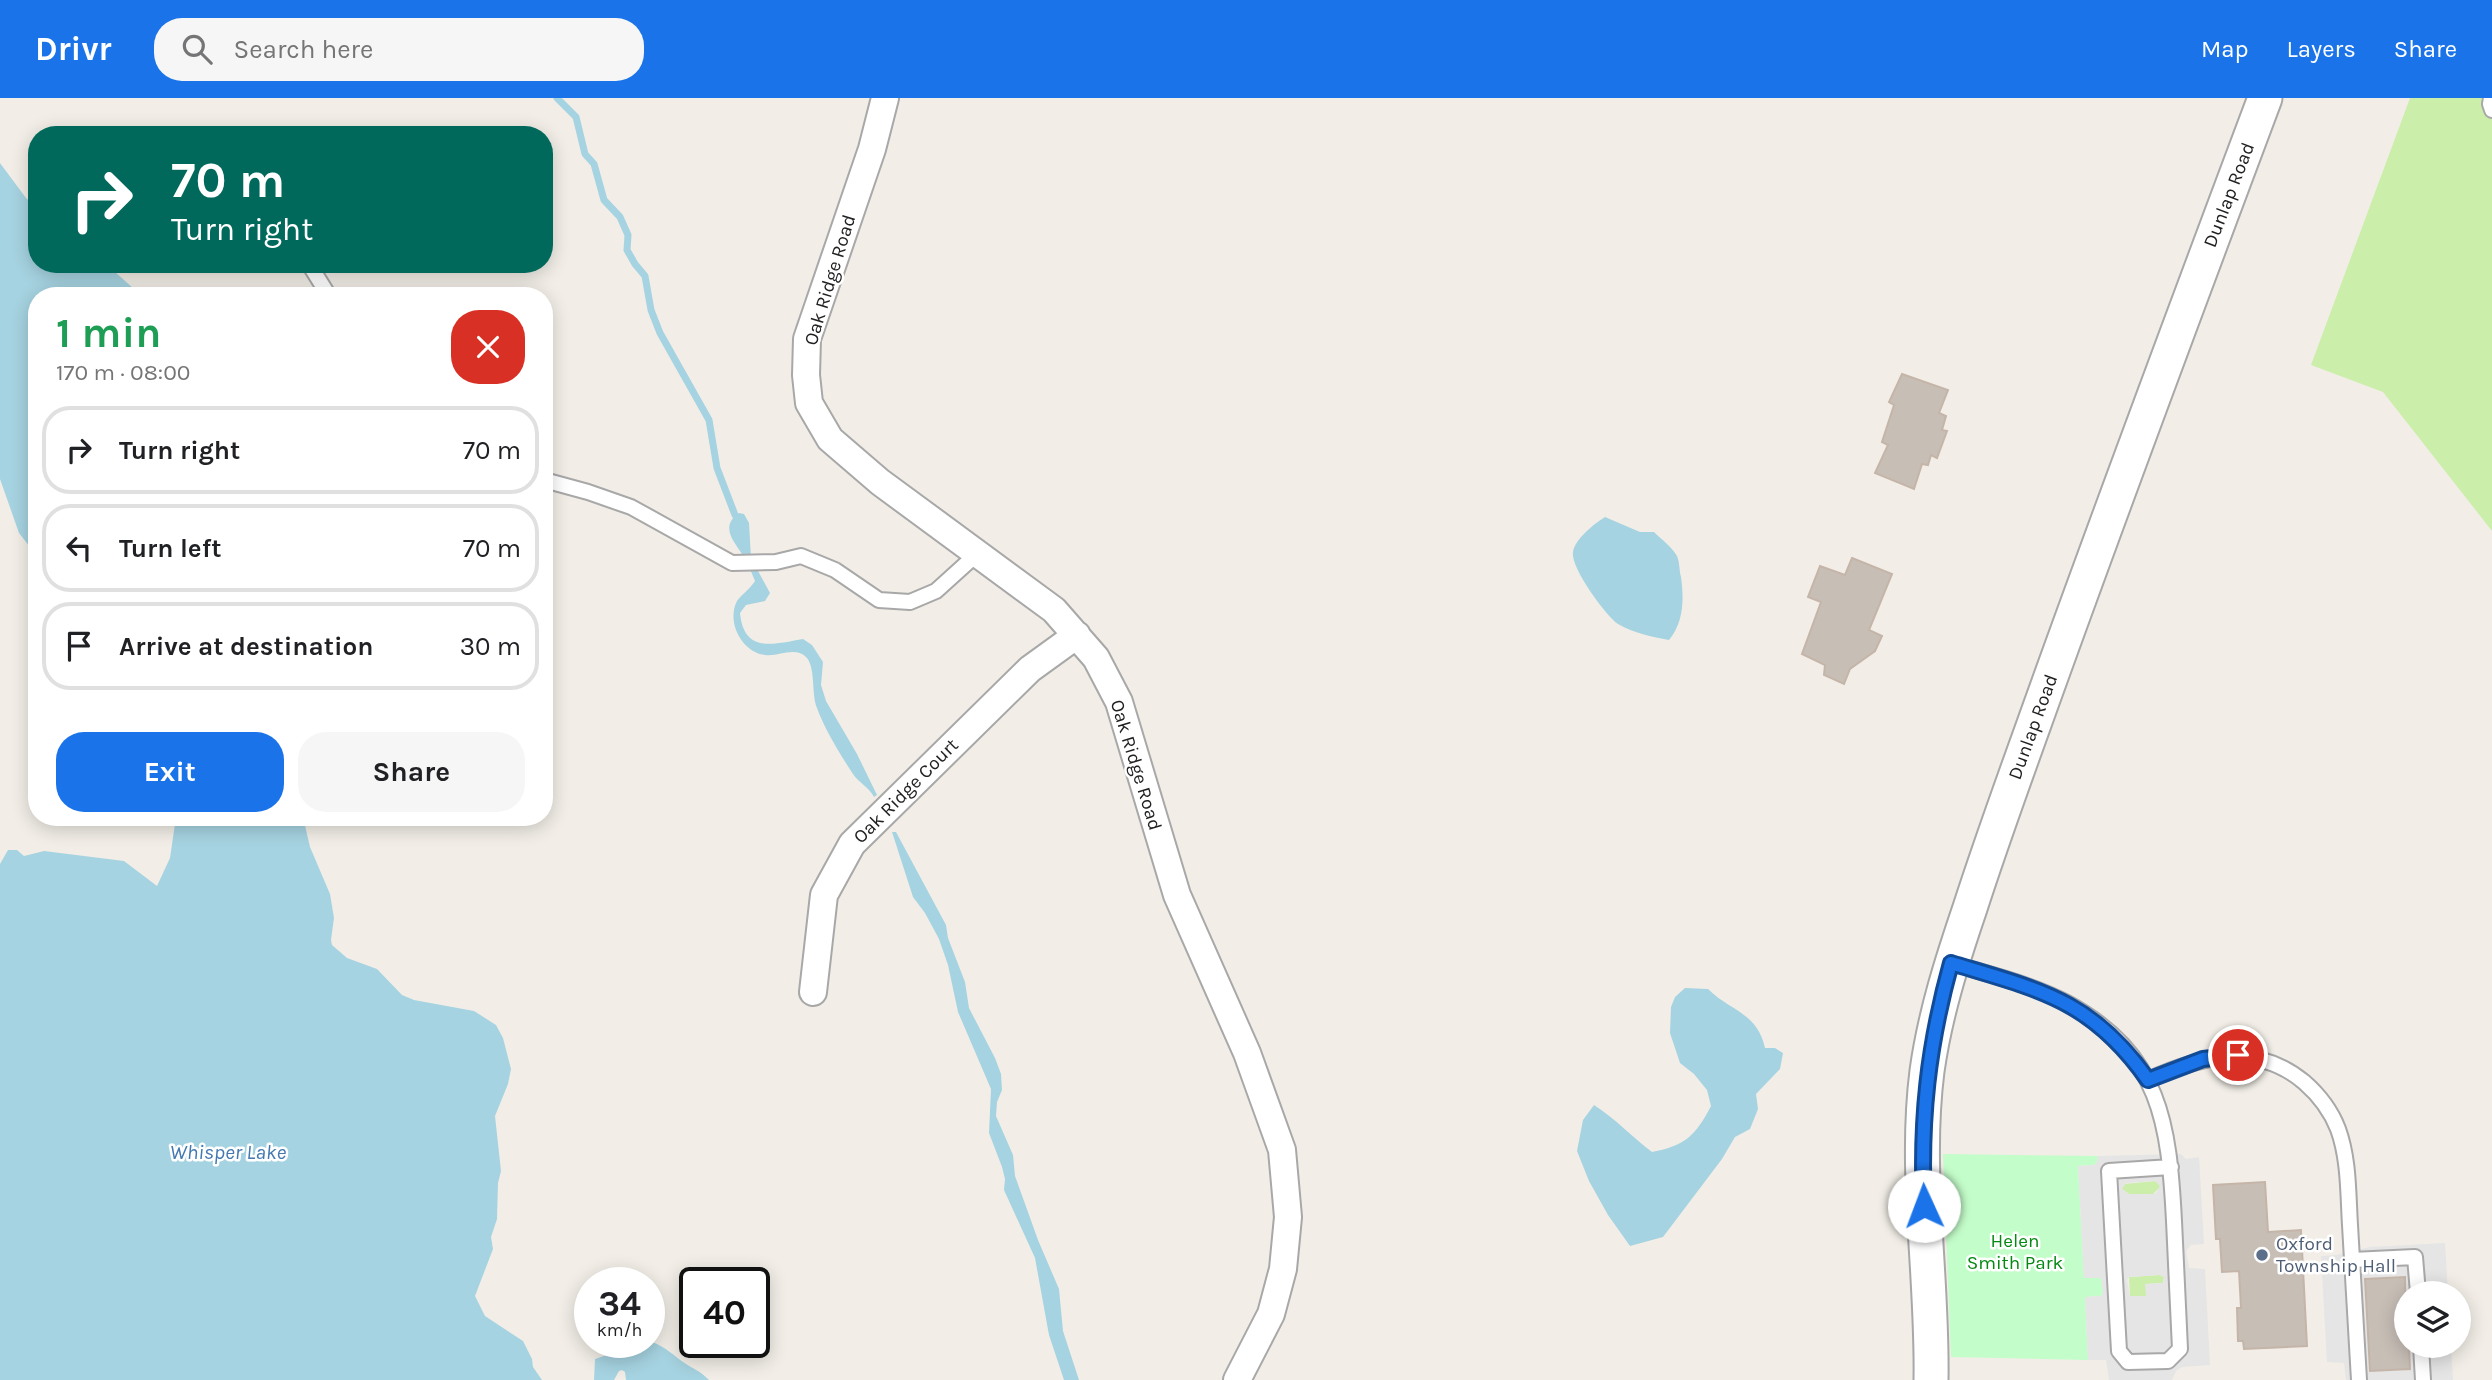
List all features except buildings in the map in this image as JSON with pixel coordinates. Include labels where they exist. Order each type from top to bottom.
[{"type":"street","name":"Oak Ridge Road","points":[[885,98],[872,149],[807,339],[806,375],[809,403],[831,439],[880,482],[1055,610],[1096,658],[1119,702],[1177,895],[1247,1053],[1282,1150],[1288,1217],[1283,1269],[1270,1314],[1237,1380]]},
{"type":"street","name":"Dunlap Road","points":[[1931,1380],[1923,1180],[1924,1110],[1930,1050],[1951,963],[2111,509],[2265,98]]},
{"type":"street","name":"Oak Ridge Court","points":[[813,992],[824,895],[852,844],[1030,669],[1077,635]]},
{"type":"lane","points":[[2491,98],[2492,110]]},
{"type":"lane","points":[[553,482],[631,507],[732,563],[770,562],[801,556],[835,570],[878,600],[911,602],[936,592],[978,554]]},
{"type":"lane","points":[[1951,963],[2028,987],[2067,1004],[2113,1036],[2148,1080],[2164,1122],[2171,1167],[2180,1349],[2168,1361],[2128,1362],[2119,1351],[2109,1171],[2171,1167]]},
{"type":"lane","points":[[2148,1080],[2203,1059],[2226,1055],[2264,1060],[2283,1068],[2300,1079],[2324,1103],[2341,1137],[2346,1164],[2359,1380]]},
{"type":"lane","points":[[2352,1260],[2415,1256],[2416,1281]]},
{"type":"lane","points":[[2422,1358],[2423,1380]]},
{"type":"green space","points":[[2410,98],[2492,98],[2492,531],[2383,392],[2311,365]]},
{"type":"green space","name":"Helen Smith Park","points":[[1943,1154],[2098,1156],[2094,1165],[2078,1166],[2084,1278],[2101,1278],[2103,1292],[2101,1296],[2085,1297],[2088,1360],[1951,1357]]},
{"type":"green space","points":[[2159,1182],[2160,1187],[2153,1194],[2129,1194],[2122,1189],[2124,1184]]},
{"type":"green space","points":[[2129,1277],[2164,1277],[2163,1283],[2146,1284],[2146,1296],[2130,1296]]},
{"type":"shaded area","points":[[2181,1154],[2186,1159],[2199,1157],[2204,1244],[2191,1245],[2186,1251],[2189,1268],[2205,1269],[2210,1365],[2182,1367],[2176,1371],[2172,1380],[2109,1380],[2106,1360],[2088,1360],[2085,1297],[2101,1296],[2103,1292],[2101,1278],[2084,1278],[2078,1166],[2094,1165],[2098,1156]],"holes":[[[2155,1181],[2160,1186],[2153,1194],[2129,1194],[2122,1189],[2126,1183]],[[2129,1277],[2164,1277],[2163,1283],[2145,1284],[2146,1296],[2130,1296],[2127,1280]]]},
{"type":"shaded area","points":[[2445,1243],[2447,1281],[2394,1281],[2394,1358],[2452,1358],[2453,1380],[2346,1380],[2344,1363],[2327,1362],[2321,1256],[2370,1247]]},
{"type":"water","points":[[0,163],[28,200],[28,273],[116,273],[132,287],[28,287],[28,544],[19,533],[0,479]]},
{"type":"water","points":[[739,513],[744,514],[749,523],[751,558],[770,593],[765,601],[746,605],[740,613],[747,635],[762,643],[803,639],[812,645],[823,662],[821,685],[826,701],[857,754],[877,795],[874,797],[853,774],[824,724],[815,702],[811,667],[806,657],[797,652],[770,655],[757,653],[738,635],[734,609],[737,601],[755,581],[729,530],[733,519]]},
{"type":"water","points":[[1605,517],[1640,532],[1654,532],[1677,556],[1682,585],[1682,610],[1678,626],[1669,640],[1630,630],[1618,624],[1598,602],[1577,568],[1574,547],[1586,532]]},
{"type":"water","name":"Whisper Lake","points":[[175,826],[305,826],[310,847],[330,894],[334,918],[332,945],[347,958],[377,969],[402,995],[414,1000],[474,1011],[496,1025],[503,1038],[511,1069],[495,1116],[501,1171],[497,1219],[491,1237],[493,1249],[475,1296],[485,1316],[523,1341],[533,1367],[542,1380],[0,1380],[0,864],[8,850],[17,850],[24,856],[44,851],[124,861],[157,886],[170,858]]},
{"type":"water","points":[[892,832],[896,832],[946,925],[948,938],[965,982],[969,1008],[1001,1074],[1002,1090],[997,1102],[996,1116],[1013,1155],[1015,1176],[1038,1240],[1059,1289],[1063,1331],[1079,1380],[1064,1380],[1049,1335],[1035,1258],[1004,1190],[1002,1167],[989,1133],[991,1089],[958,1012],[948,965],[939,939],[913,897]]},
{"type":"water","points":[[1685,988],[1708,989],[1742,1013],[1756,1027],[1765,1048],[1775,1048],[1783,1053],[1780,1069],[1756,1094],[1758,1109],[1750,1129],[1735,1137],[1722,1159],[1663,1237],[1630,1246],[1589,1181],[1577,1151],[1583,1120],[1594,1105],[1652,1152],[1681,1142],[1700,1125],[1711,1106],[1707,1090],[1694,1074],[1680,1063],[1670,1033],[1671,1007],[1675,997]]},
{"type":"water","points":[[665,1348],[709,1380],[626,1380],[622,1370],[614,1380],[594,1380],[595,1359],[665,1358]]},
{"type":"waterway","points":[[557,98],[576,117],[585,154],[594,164],[604,200],[620,217],[628,235],[627,250],[645,276],[651,310],[660,333],[709,420],[717,468],[735,515]]},
{"type":"place","name":"Oxford Township Hall","points":[[2262,1255]]},
{"type":"route","points":[[1924,1206],[1923,1130],[1927,1070],[1951,963],[2041,991],[2067,1004],[2107,1030],[2130,1054],[2148,1080],[2203,1059],[2238,1055]]}]
